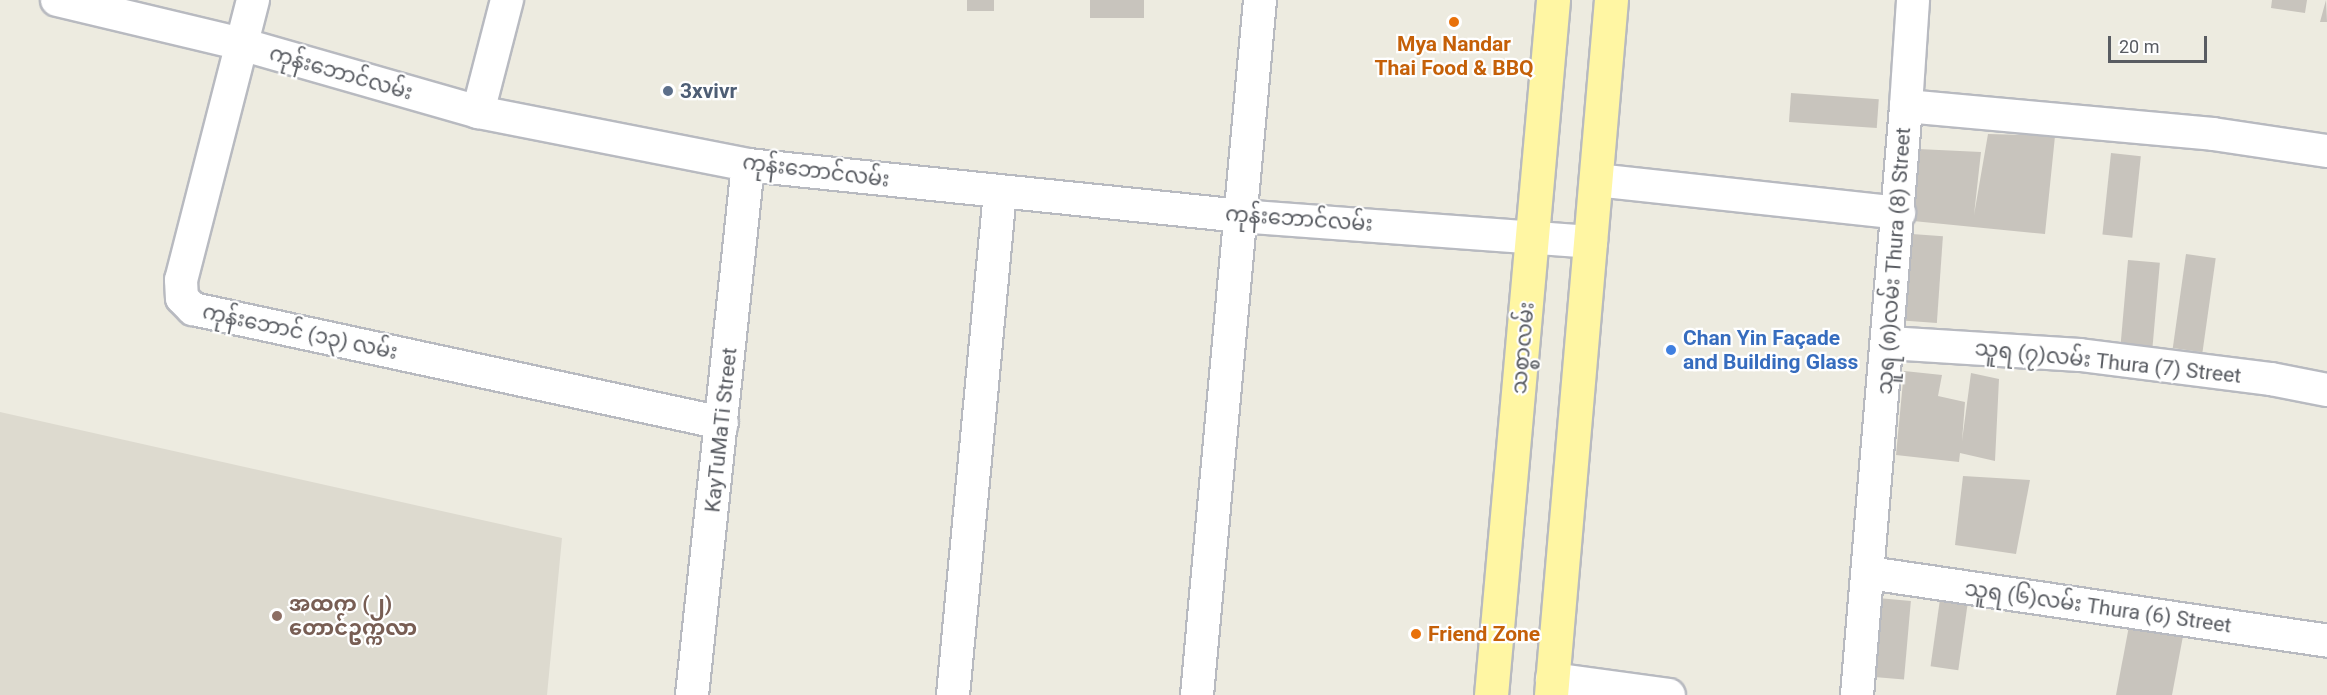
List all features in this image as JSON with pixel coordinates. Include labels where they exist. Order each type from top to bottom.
[{"type":"main road","name":"သစ္စာလမ်း","points":[[1491,695],[1553,0]]},
{"type":"main road","points":[[1551,687],[1611,0]]},
{"type":"street","name":"ကုန်းဘောင်လမ်း","points":[[57,0],[241,44],[478,112],[748,165],[1238,216],[1591,242]]},
{"type":"street","name":"ကုန်းဘောင် (၁၃) လမ်း","points":[[253,0],[181,280],[182,298],[193,309],[722,423]]},
{"type":"street","points":[[478,112],[507,0]]},
{"type":"street","points":[[1197,695],[1238,216],[1260,0]]},
{"type":"street","points":[[1906,106],[1914,0]]},
{"type":"street","name":"သူရ (၈)လမ်း Thura (8) Street","points":[[1857,695],[1889,343],[1906,106],[2213,134],[2327,151]]},
{"type":"street","name":"KayTuMaTi Street","points":[[692,695],[748,165]]},
{"type":"street","points":[[1596,180],[1899,213]]},
{"type":"street","points":[[953,695],[1000,192]]},
{"type":"street","name":"သူရ (၇)လမ်း Thura (7) Street","points":[[1889,343],[2080,355],[2271,379],[2327,390]]},
{"type":"street","name":"သူရ (၆)လမ်း Thura (6) Street","points":[[1869,573],[2327,641]]},
{"type":"street","points":[[1551,687],[1669,695]]},
{"type":"shaded area","name":"အထက (၂) တောင်ဥက္ကလာ","points":[[0,412],[562,538],[547,695],[0,695]]},
{"type":"building","points":[[967,0],[994,0],[994,11],[967,11]]},
{"type":"building","points":[[1090,0],[1144,0],[1144,18],[1090,18]]},
{"type":"building","points":[[2272,0],[2307,0],[2305,13],[2271,8]]},
{"type":"building","points":[[2326,0],[2327,22],[2320,22]]},
{"type":"building","points":[[1791,93],[1879,99],[1877,128],[1789,122]]},
{"type":"building","points":[[1988,134],[2055,136],[2045,234],[1913,221],[1918,149],[1981,152],[1974,215]]},
{"type":"building","points":[[2111,153],[2141,156],[2132,238],[2102,235]]},
{"type":"building","points":[[1912,234],[1943,236],[1937,323],[1906,321]]},
{"type":"building","points":[[2186,254],[2216,258],[2202,352],[2173,348]]},
{"type":"building","points":[[2128,260],[2160,263],[2152,347],[2121,345]]},
{"type":"building","points":[[1904,371],[1942,375],[1938,396],[1965,402],[1962,441],[1971,373],[1999,379],[1995,461],[1960,453],[1959,462],[1896,455]]},
{"type":"building","points":[[1963,476],[2030,480],[2016,554],[1955,545]]},
{"type":"building","points":[[1941,592],[1969,596],[1958,670],[1931,666]]},
{"type":"building","points":[[1878,598],[1911,601],[1904,680],[1871,677]]},
{"type":"building","points":[[2129,626],[2183,636],[2172,695],[2116,695]]},
{"type":"place","name":"Mya Nandar Thai Food & BBQ","points":[[1454,22]]},
{"type":"place","name":"3xvivr","points":[[668,91]]},
{"type":"place","name":"Chan Yin Façade and Building Glass","points":[[1671,350]]},
{"type":"place","name":"အထက (၂) တောင်ဥက္ကလာ","points":[[277,616]]},
{"type":"place","name":"Friend Zone","points":[[1416,634]]}]
